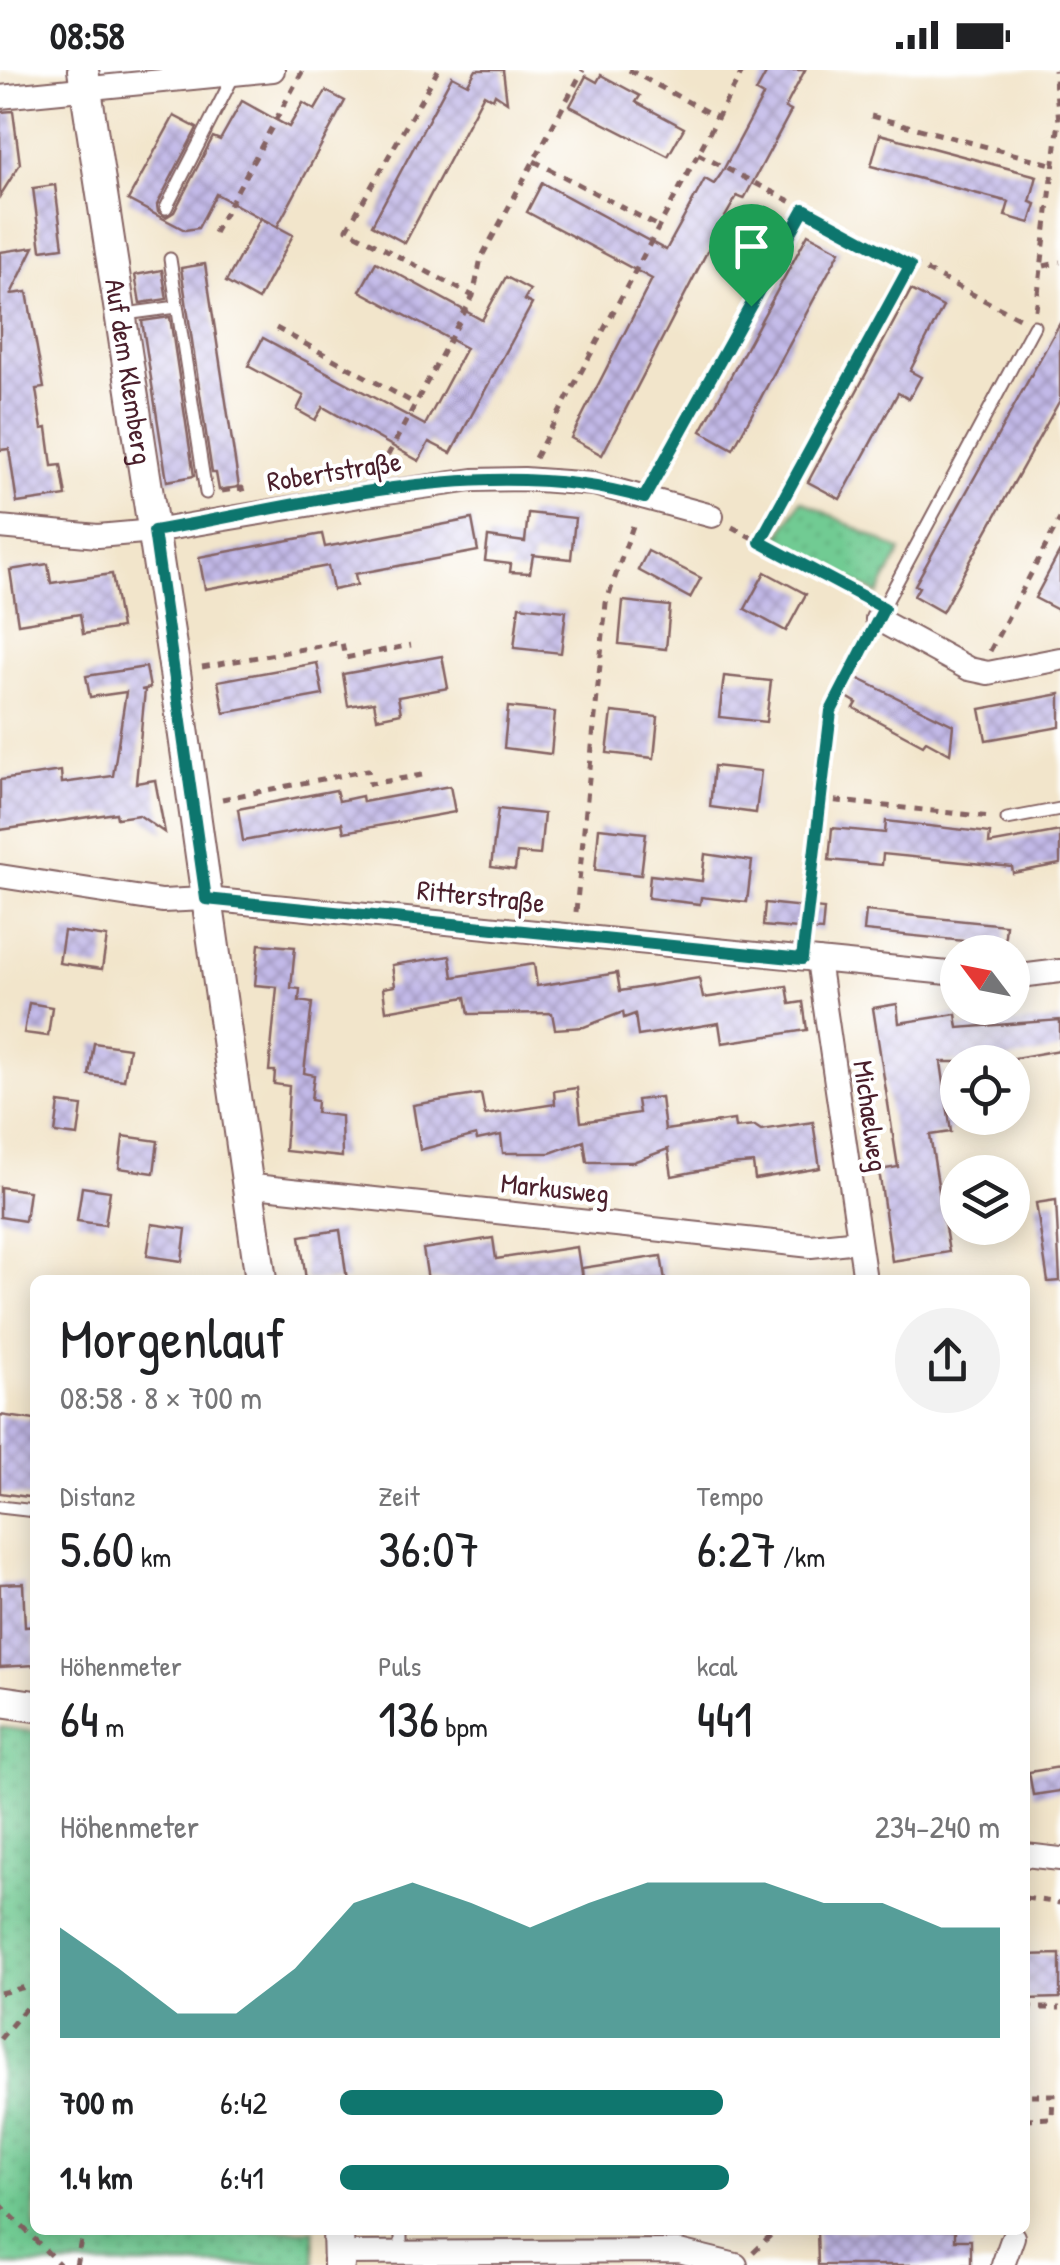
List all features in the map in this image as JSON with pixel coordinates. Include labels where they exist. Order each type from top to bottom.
[{"type":"street","points":[[0,97],[84,80],[273,70]]},
{"type":"street","name":"Auf dem Klemberg","points":[[84,80],[175,672],[260,1275]]},
{"type":"street","name":"Robertstraße","points":[[0,527],[98,536],[154,531],[366,495],[524,478],[594,484],[712,516]]},
{"type":"street","points":[[880,613],[969,669],[988,672],[1060,659]]},
{"type":"street","name":"Ritterstraße","points":[[0,876],[162,901],[206,899],[940,972]]},
{"type":"street","name":"Michaelweg","points":[[810,960],[864,1275]]},
{"type":"street","points":[[1030,975],[1060,971]]},
{"type":"street","name":"Markusweg","points":[[245,1185],[811,1246],[859,1242]]},
{"type":"street","points":[[0,1702],[30,1705]]},
{"type":"street","points":[[1030,1856],[1060,1859]]},
{"type":"street","points":[[1003,2265],[1013,2237]]},
{"type":"street","points":[[338,2249],[401,2242],[679,2251],[738,2265]]},
{"type":"lane","points":[[166,208],[234,75]]},
{"type":"lane","points":[[170,258],[206,494]]},
{"type":"lane","points":[[120,315],[177,307]]},
{"type":"lane","points":[[880,613],[1034,326]]},
{"type":"lane","points":[[1007,818],[1060,809]]},
{"type":"lane","points":[[0,1507],[30,1510]]},
{"type":"path","points":[[214,233],[303,70]]},
{"type":"path","points":[[438,70],[347,229],[473,296]]},
{"type":"path","points":[[366,495],[473,296],[481,258],[584,70]]},
{"type":"path","points":[[630,70],[718,118]]},
{"type":"path","points":[[524,478],[742,70]]},
{"type":"path","points":[[698,154],[910,266],[1034,326],[1060,121],[1054,70]]},
{"type":"path","points":[[871,116],[1055,166]]},
{"type":"path","points":[[534,161],[658,226]]},
{"type":"path","points":[[574,935],[606,603],[644,498],[804,209]]},
{"type":"path","points":[[1044,266],[1060,262]]},
{"type":"path","points":[[760,542],[910,266]]},
{"type":"path","points":[[276,328],[416,404]]},
{"type":"path","points":[[712,516],[880,613],[831,711],[819,799],[810,960]]},
{"type":"path","points":[[988,672],[986,659],[1060,519]]},
{"type":"path","points":[[175,672],[342,642],[345,658],[411,645]]},
{"type":"path","points":[[194,804],[368,770],[370,784],[422,775]]},
{"type":"path","points":[[819,799],[1007,818]]},
{"type":"path","points":[[1030,1899],[1060,1903]]},
{"type":"path","points":[[0,1994],[30,1986]]},
{"type":"path","points":[[0,2038],[30,2003]]},
{"type":"path","points":[[1030,2008],[1060,2008]]},
{"type":"path","points":[[1030,2095],[1052,2095],[1052,2118],[1030,2119]]},
{"type":"path","points":[[0,2204],[30,2234]]},
{"type":"path","points":[[30,2235],[60,2265]]},
{"type":"path","points":[[76,2265],[82,2235]]},
{"type":"path","points":[[738,2265],[771,2235]]},
{"type":"green space","points":[[801,500],[901,551],[878,594],[776,542]]},
{"type":"green space","points":[[0,1727],[30,1731],[30,2235],[314,2235],[315,2265],[0,2265]]},
{"type":"building","points":[[476,70],[503,70],[507,102],[495,94],[493,99],[484,94],[405,243],[372,225],[452,76],[468,84]]},
{"type":"building","points":[[768,70],[805,70],[785,108],[791,111],[744,199],[737,196],[725,217],[602,455],[571,438],[652,279],[527,212],[542,183],[666,250],[705,179],[714,184],[721,174],[763,96],[756,92]]},
{"type":"building","points":[[601,75],[640,96],[636,102],[684,128],[668,156],[570,106],[586,76],[597,82]]},
{"type":"building","points":[[326,91],[345,101],[277,227],[216,194],[198,228],[185,230],[128,200],[174,116],[197,128],[157,205],[158,212],[166,217],[174,212],[213,137],[220,140],[242,101],[289,127],[303,103],[315,110]]},
{"type":"building","points":[[13,111],[20,164],[0,196],[0,112]]},
{"type":"building","points":[[880,134],[1037,176],[1030,202],[1036,204],[1030,223],[1005,216],[1009,202],[871,166]]},
{"type":"building","points":[[55,185],[63,247],[41,250],[33,188]]},
{"type":"building","points":[[261,218],[293,235],[258,300],[226,282]]},
{"type":"building","points":[[808,234],[840,251],[733,449],[701,431]]},
{"type":"building","points":[[34,247],[11,294],[27,292],[44,388],[36,389],[42,429],[47,428],[52,466],[61,465],[66,496],[17,503],[9,449],[0,450],[0,252]]},
{"type":"building","points":[[376,262],[482,320],[506,277],[530,290],[524,300],[532,304],[451,453],[429,442],[419,461],[323,407],[315,420],[297,410],[304,396],[248,366],[263,338],[425,425],[466,348],[360,291]]},
{"type":"building","points":[[205,264],[239,487],[219,490],[216,473],[212,473],[181,268]]},
{"type":"building","points":[[162,270],[167,299],[140,303],[135,275]]},
{"type":"building","points":[[911,290],[943,307],[910,371],[921,377],[909,399],[898,393],[840,499],[808,482]]},
{"type":"building","points":[[170,317],[194,476],[167,481],[142,321]]},
{"type":"building","points":[[1060,323],[1060,400],[942,612],[914,596],[919,587],[915,585]]},
{"type":"building","points":[[528,513],[575,518],[571,559],[533,555],[530,573],[510,572],[511,564],[485,561],[488,537],[525,542]]},
{"type":"building","points":[[472,519],[478,551],[355,574],[357,585],[333,590],[328,566],[205,589],[199,557],[322,534],[325,547]]},
{"type":"building","points":[[648,551],[701,578],[690,598],[638,570]]},
{"type":"building","points":[[1060,551],[1060,611],[1035,598]]},
{"type":"building","points":[[48,564],[51,583],[112,574],[121,628],[83,634],[80,614],[18,624],[10,570]]},
{"type":"building","points":[[765,572],[806,594],[786,631],[745,609]]},
{"type":"building","points":[[623,601],[670,606],[666,649],[619,644]]},
{"type":"building","points":[[519,606],[566,611],[561,653],[514,648]]},
{"type":"building","points":[[442,656],[448,688],[398,697],[401,713],[377,718],[374,702],[348,706],[343,674]]},
{"type":"building","points":[[317,663],[323,695],[224,713],[218,681]]},
{"type":"building","points":[[146,667],[150,688],[141,690],[145,690],[136,783],[155,780],[165,833],[139,815],[117,818],[116,813],[0,830],[0,780],[61,771],[62,783],[113,776],[126,692],[90,697],[86,676]]},
{"type":"building","points":[[724,676],[771,681],[766,722],[719,717]]},
{"type":"building","points":[[857,678],[953,725],[950,754],[926,741],[923,745],[854,708],[857,703],[847,697]]},
{"type":"building","points":[[1060,694],[1060,727],[986,740],[980,709]]},
{"type":"building","points":[[508,707],[555,712],[551,754],[504,748]]},
{"type":"building","points":[[612,712],[658,717],[654,758],[607,753]]},
{"type":"building","points":[[714,766],[761,771],[756,813],[710,807]]},
{"type":"building","points":[[450,786],[455,812],[344,832],[342,823],[243,841],[238,809],[336,790],[339,801],[362,796],[363,802]]},
{"type":"building","points":[[498,809],[544,814],[540,855],[517,853],[515,870],[491,867]]},
{"type":"building","points":[[886,821],[990,833],[989,844],[1060,831],[1060,864],[1013,873],[1012,867],[883,854],[882,865],[829,860],[832,828],[885,833]]},
{"type":"building","points":[[599,828],[646,833],[641,875],[595,870]]},
{"type":"building","points":[[705,854],[752,861],[747,902],[701,897],[700,904],[648,898],[650,875],[702,881]]},
{"type":"building","points":[[765,903],[824,909],[822,931],[763,926]]},
{"type":"building","points":[[866,911],[1006,925],[1005,935],[940,935],[940,939],[864,931]]},
{"type":"building","points":[[64,931],[107,937],[102,969],[59,963]]},
{"type":"building","points":[[259,944],[295,947],[291,988],[300,989],[299,1001],[312,1003],[304,1073],[314,1075],[311,1100],[317,1101],[316,1113],[341,1116],[342,1157],[285,1151],[289,1086],[274,1084],[275,1071],[269,1071],[277,987],[255,985]]},
{"type":"building","points":[[450,956],[453,977],[534,964],[537,986],[617,973],[620,991],[699,978],[703,998],[787,986],[790,1004],[803,1002],[807,1030],[722,1043],[719,1023],[638,1036],[635,1014],[624,1018],[623,1012],[584,1027],[555,1029],[552,1013],[469,1014],[466,997],[386,1011],[383,988],[395,986],[392,965]]},
{"type":"building","points":[[29,1003],[52,1007],[48,1036],[24,1033]]},
{"type":"building","points":[[897,1004],[899,1023],[940,1017],[940,1025],[958,1028],[1060,1020],[1060,1050],[1030,1055],[1030,1045],[940,1045],[940,1134],[930,1135],[940,1197],[940,1245],[948,1245],[949,1252],[892,1261],[879,1170],[898,1167],[873,1008]]},
{"type":"building","points":[[94,1043],[129,1048],[124,1080],[89,1075]]},
{"type":"building","points":[[577,1088],[581,1122],[639,1113],[637,1100],[661,1097],[665,1130],[734,1120],[735,1128],[755,1126],[761,1130],[813,1122],[820,1168],[755,1179],[753,1163],[672,1176],[668,1149],[633,1162],[587,1162],[584,1141],[550,1153],[503,1153],[501,1135],[477,1140],[476,1135],[420,1150],[413,1105],[481,1094],[485,1115],[555,1104],[554,1091]]},
{"type":"building","points":[[59,1103],[82,1106],[78,1136],[55,1133]]},
{"type":"building","points":[[123,1136],[158,1141],[154,1173],[119,1168]]},
{"type":"building","points":[[0,1187],[29,1191],[25,1221],[0,1217]]},
{"type":"building","points":[[82,1187],[110,1191],[105,1225],[77,1221]]},
{"type":"building","points":[[1056,1200],[1060,1281],[1048,1282],[1036,1203]]},
{"type":"building","points":[[152,1224],[186,1229],[182,1261],[147,1256]]},
{"type":"building","points":[[340,1230],[346,1275],[305,1275],[300,1236]]},
{"type":"building","points":[[493,1238],[496,1259],[577,1247],[581,1275],[427,1275],[423,1249]]},
{"type":"building","points":[[661,1256],[664,1275],[583,1275],[582,1268]]},
{"type":"building","points":[[0,1415],[30,1419],[30,1497],[0,1493]]},
{"type":"building","points":[[23,1583],[25,1627],[30,1626],[30,1665],[0,1667],[0,1584]]},
{"type":"building","points":[[1060,1767],[1060,1791],[1033,1795],[1030,1772]]},
{"type":"building","points":[[1060,1954],[1060,1998],[1030,1999],[1030,1955]]},
{"type":"building","points":[[817,2235],[955,2235],[955,2240],[971,2240],[971,2265],[818,2265]]},
{"type":"route","points":[[804,209],[910,266],[760,542],[884,608],[831,711],[802,959],[206,899],[154,531],[473,480],[556,478],[644,498],[751,306],[804,209]]}]
